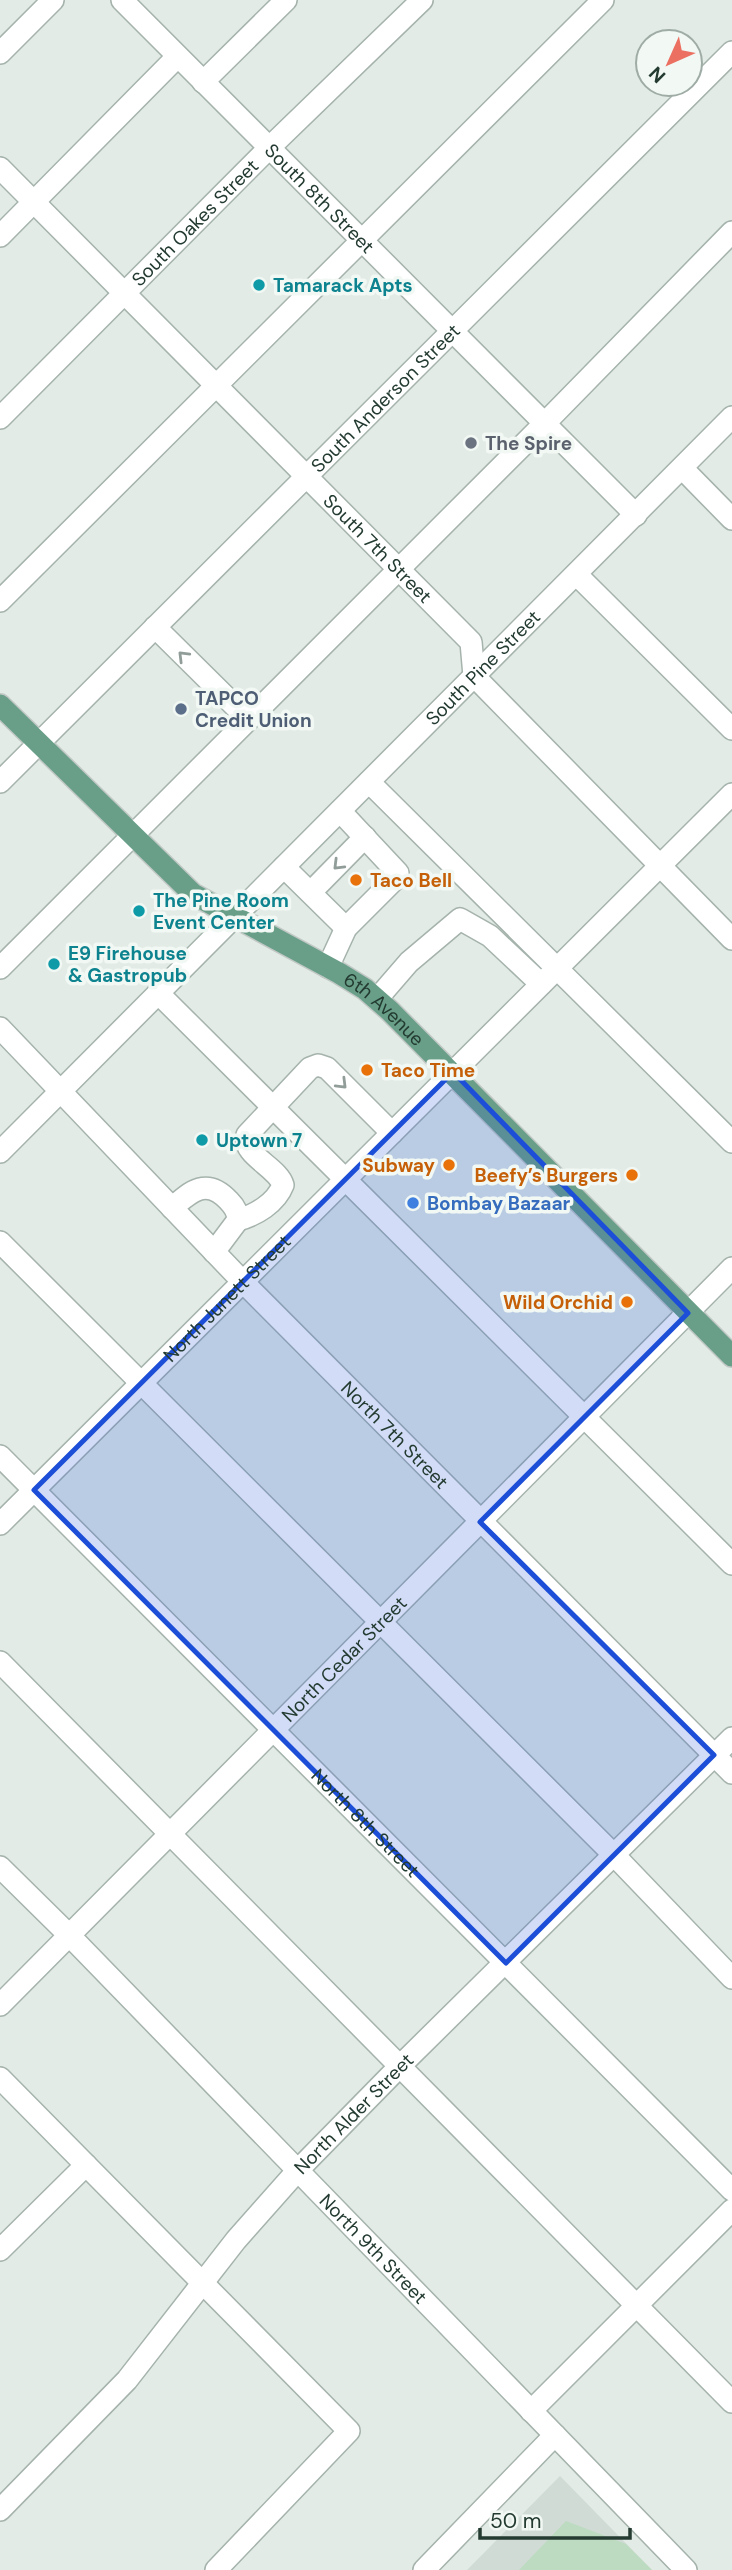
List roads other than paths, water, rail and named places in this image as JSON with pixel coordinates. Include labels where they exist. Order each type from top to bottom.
[{"type":"main road","name":"6th Avenue","points":[[0,705],[193,894],[328,967],[377,999],[453,1072],[732,1356]]},
{"type":"street","points":[[0,54],[52,0]]},
{"type":"street","name":"South 8th Street","points":[[122,0],[636,515]]},
{"type":"street","points":[[203,82],[286,0]]},
{"type":"street","name":"South Oakes Street","points":[[0,418],[270,147],[422,0]]},
{"type":"street","points":[[0,601],[603,0]]},
{"type":"street","name":"South Anderson Street","points":[[0,782],[732,52]]},
{"type":"street","points":[[0,236],[177,57]]},
{"type":"street","name":"South 7th Street","points":[[0,169],[471,642],[474,676]]},
{"type":"street","points":[[0,968],[546,422],[732,232]]},
{"type":"street","name":"South Pine Street","points":[[0,1152],[732,417]]},
{"type":"street","points":[[683,468],[732,519]]},
{"type":"street","points":[[577,575],[732,729]]},
{"type":"street","points":[[155,627],[248,719]]},
{"type":"street","points":[[474,676],[732,939]]},
{"type":"street","points":[[369,782],[732,1142]]},
{"type":"street","name":"North Junett Street","points":[[0,1524],[732,794]]},
{"type":"street","points":[[328,967],[346,928],[398,873],[340,811]]},
{"type":"street","points":[[311,892],[365,837]]},
{"type":"street","points":[[284,867],[346,928]]},
{"type":"street","points":[[377,999],[409,962],[460,919],[490,936],[541,984]]},
{"type":"street","points":[[159,993],[732,1564]]},
{"type":"street","name":"North 7th Street","points":[[0,1028],[243,1282],[732,1773]]},
{"type":"street","points":[[214,1252],[238,1220],[259,1212],[282,1188],[279,1176],[246,1144],[247,1135],[310,1068],[318,1065],[327,1069],[392,1133]]},
{"type":"street","points":[[172,1208],[189,1192],[208,1188],[219,1191],[229,1201],[236,1209],[238,1220]]},
{"type":"street","points":[[0,1242],[614,1855],[732,1978]]},
{"type":"street","name":"North Cedar Street","points":[[0,2005],[732,1268]]},
{"type":"street","name":"North 8th Street","points":[[0,1456],[732,2190]]},
{"type":"street","points":[[0,1662],[732,2402]]},
{"type":"street","name":"North Alder Street","points":[[0,2510],[127,2380],[262,2209],[400,2066],[732,1738]]},
{"type":"street","name":"North 9th Street","points":[[0,1867],[686,2570]]},
{"type":"street","points":[[0,2078],[349,2431],[216,2570]]},
{"type":"street","points":[[0,2250],[86,2165]]},
{"type":"street","points":[[531,2411],[732,2210]]},
{"type":"street","points":[[424,2570],[555,2435]]},
{"type":"place","name":"Tamarack Apts","points":[[259,285]]},
{"type":"place","name":"The Spire","points":[[471,443]]},
{"type":"place","name":"TAPCO Credit Union","points":[[181,709]]},
{"type":"place","name":"Taco Bell","points":[[356,880]]},
{"type":"place","name":"The Pine Room Event Center","points":[[139,911]]},
{"type":"place","name":"E9 Firehouse & Gastropub","points":[[54,964]]},
{"type":"place","name":"Taco Time","points":[[367,1070]]},
{"type":"place","name":"Uptown 7","points":[[202,1140]]},
{"type":"place","name":"Subway","points":[[449,1165]]},
{"type":"place","name":"Beefy’s Burgers","points":[[632,1175]]},
{"type":"place","name":"Bombay Bazaar","points":[[413,1203]]},
{"type":"place","name":"Wild Orchid","points":[[627,1302]]}]
